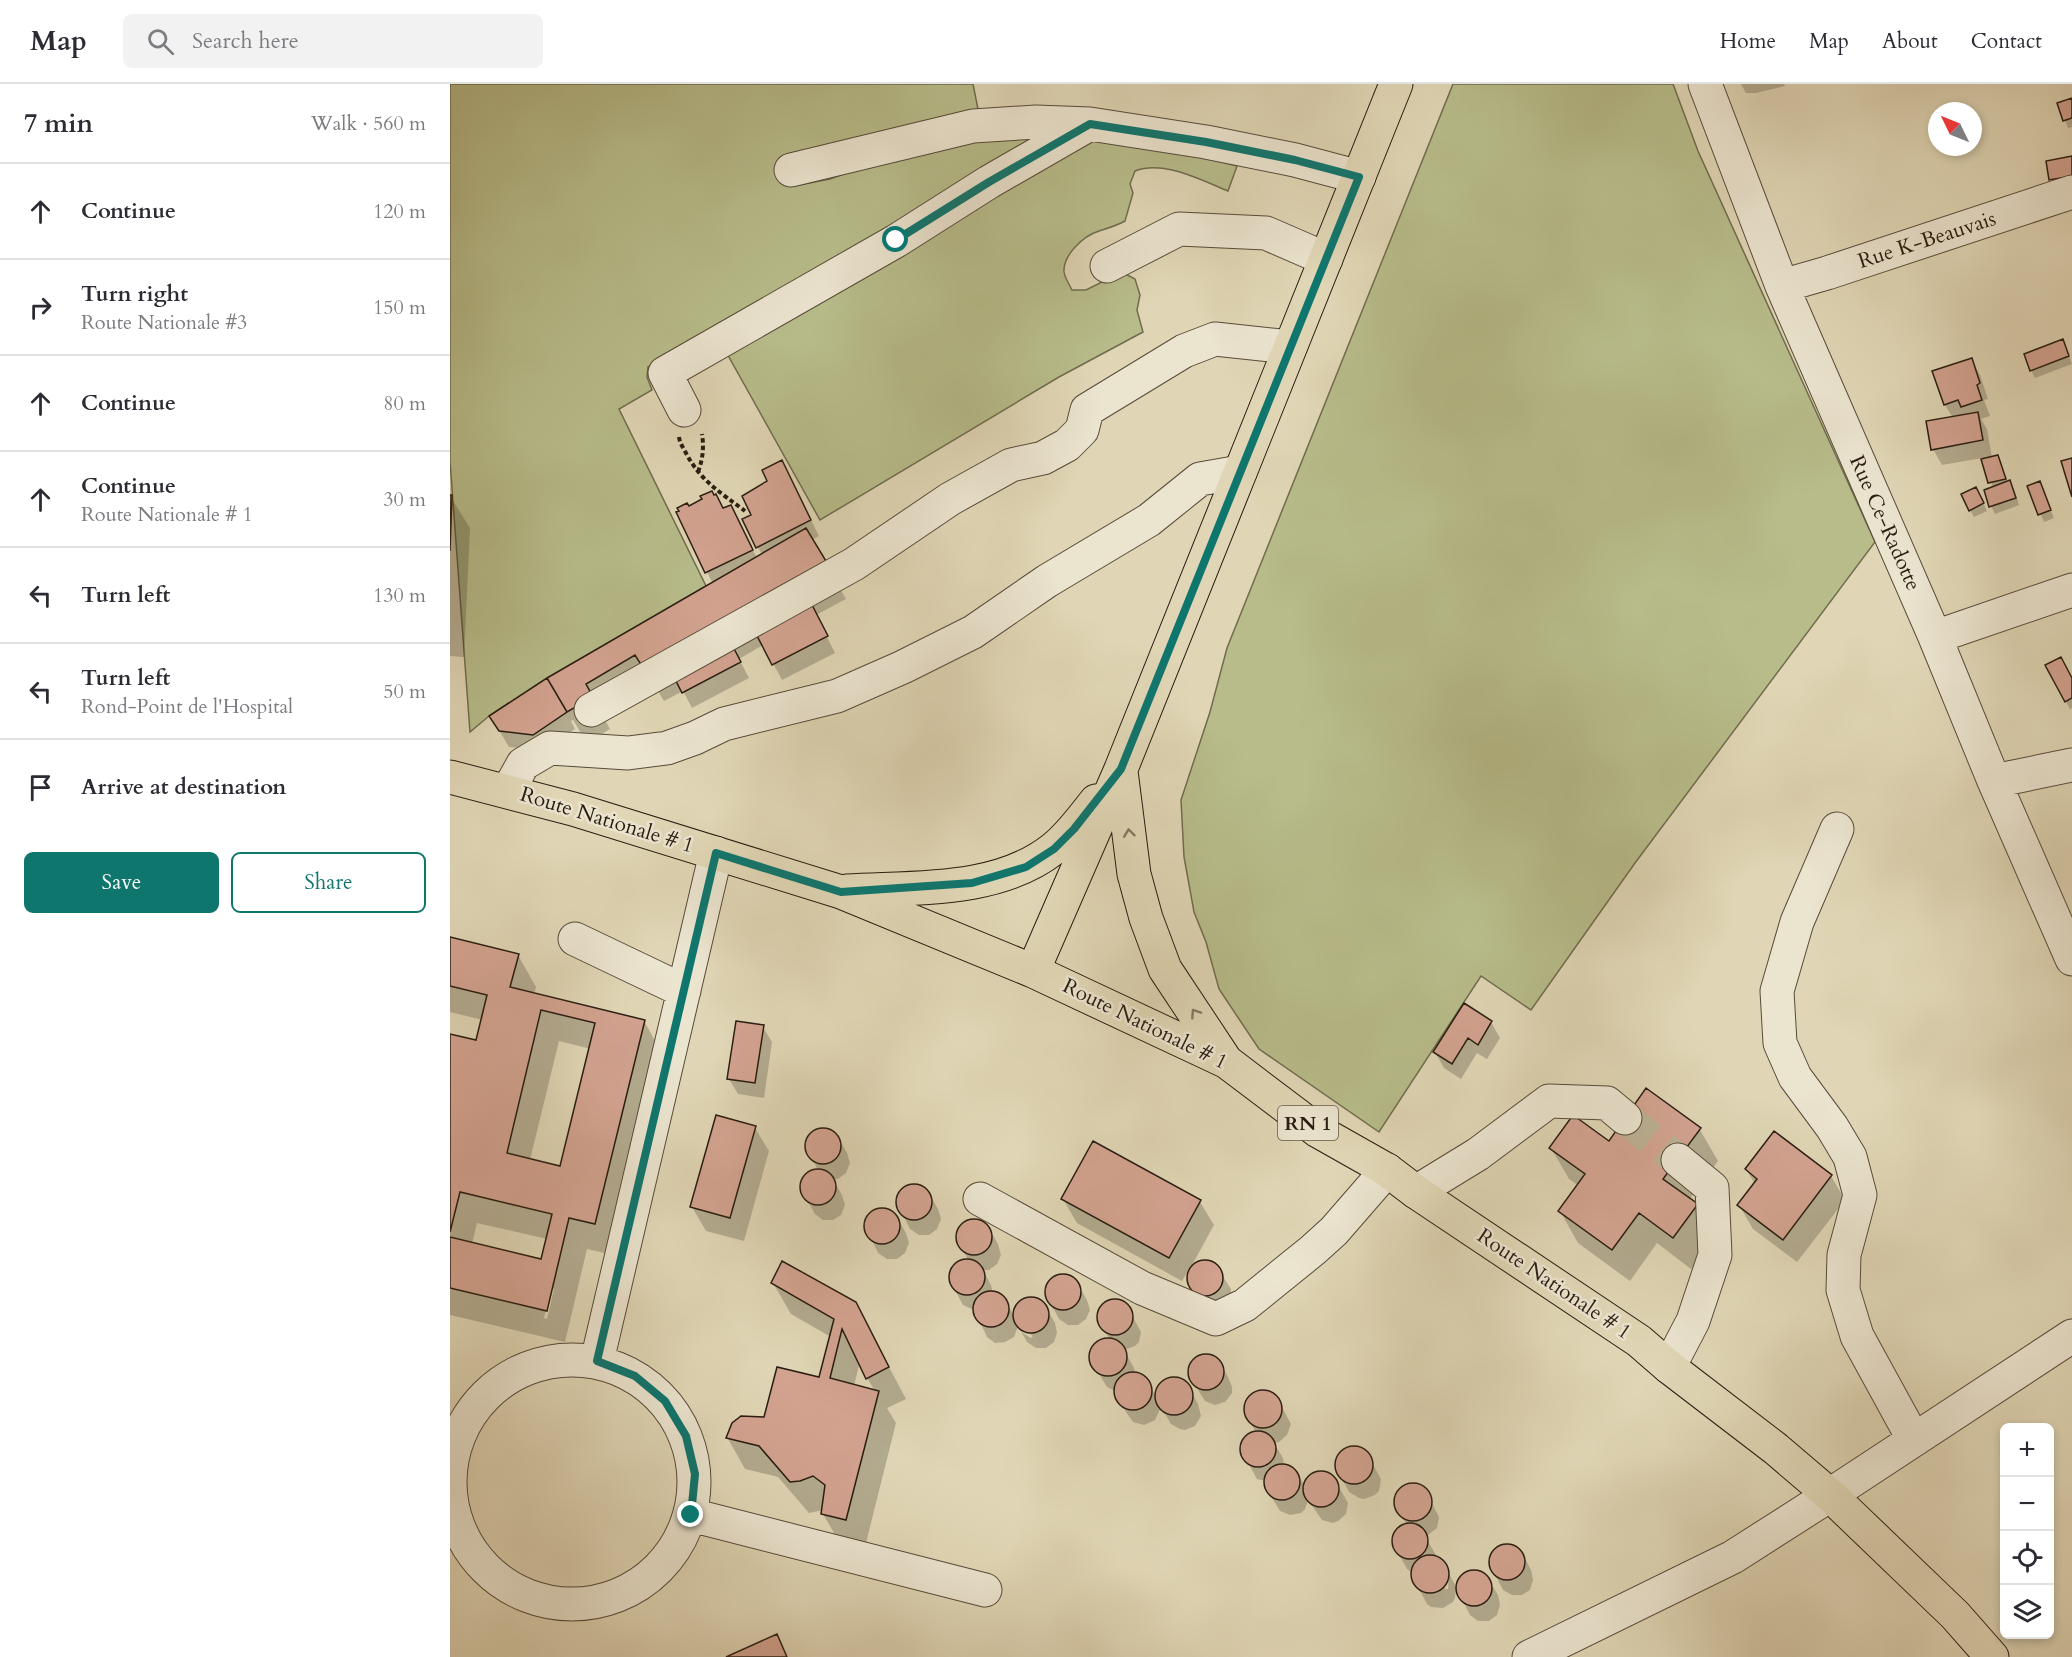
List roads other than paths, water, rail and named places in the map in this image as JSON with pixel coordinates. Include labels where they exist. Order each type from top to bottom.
[{"type":"main road","points":[[1033,971],[1121,769],[1396,84]]},
{"type":"main road","points":[[841,892],[972,883],[1026,867],[1054,849],[1074,829],[1121,769]]},
{"type":"main road","points":[[1121,769],[1134,874],[1146,918],[1165,969],[1227,1062]]},
{"type":"main road","name":"Route Nationale # 1","points":[[450,777],[508,790],[841,892],[1033,971],[1227,1062],[1318,1131],[1387,1170],[1416,1192],[1639,1341],[1669,1367],[1776,1449],[1830,1495],[1955,1615],[1992,1657]]},
{"type":"street","name":"Rue Ce-Radotte","points":[[1705,84],[1806,279],[1935,637],[1994,781],[2071,954]]},
{"type":"street","points":[[791,170],[973,126],[1036,122],[1090,124],[1206,142],[1273,155],[1359,177]]},
{"type":"street","points":[[684,410],[665,373],[896,240],[989,182],[1090,124]]},
{"type":"street","name":"Rue K-Beauvais","points":[[1806,279],[2072,192]]},
{"type":"street","points":[[1107,266],[1179,229],[1266,233],[1326,259]]},
{"type":"street","points":[[591,710],[854,564],[950,499],[1011,465],[1043,458],[1067,445],[1082,430],[1087,410],[1184,351],[1215,339],[1290,347]]},
{"type":"street","points":[[508,790],[524,764],[550,748],[628,753],[667,748],[724,724],[837,696],[881,677],[973,632],[1047,581],[1149,520],[1200,479],[1240,472]]},
{"type":"street","points":[[1935,637],[2072,590]]},
{"type":"street","points":[[1994,781],[2072,765]]},
{"type":"street","points":[[1837,829],[1797,922],[1777,991],[1780,1043],[1795,1077],[1832,1127],[1850,1157],[1860,1195],[1844,1255],[1843,1290],[1857,1336],[1914,1440]]},
{"type":"street","points":[[597,1361],[716,853]]},
{"type":"street","points":[[575,939],[684,991]]},
{"type":"street","points":[[1416,1192],[1478,1154],[1549,1101],[1607,1103],[1625,1118]]},
{"type":"street","points":[[1669,1367],[1693,1321],[1716,1255],[1713,1188],[1678,1160]]},
{"type":"street","points":[[980,1199],[1142,1288],[1216,1319],[1245,1305],[1313,1250],[1334,1230],[1387,1170]]},
{"type":"street","points":[[1529,1657],[1733,1557],[2072,1336]]},
{"type":"street","points":[[557,1360],[597,1361],[635,1376],[665,1401],[676,1418],[686,1436],[695,1474],[691,1515],[673,1551],[645,1581],[608,1599],[568,1605],[528,1597],[493,1576],[467,1545],[452,1507],[450,1467],[462,1428],[486,1395],[519,1372],[557,1360]]},
{"type":"street","points":[[691,1515],[985,1590]]},
{"type":"tunnel","points":[[1625,1118],[1678,1160]]}]
